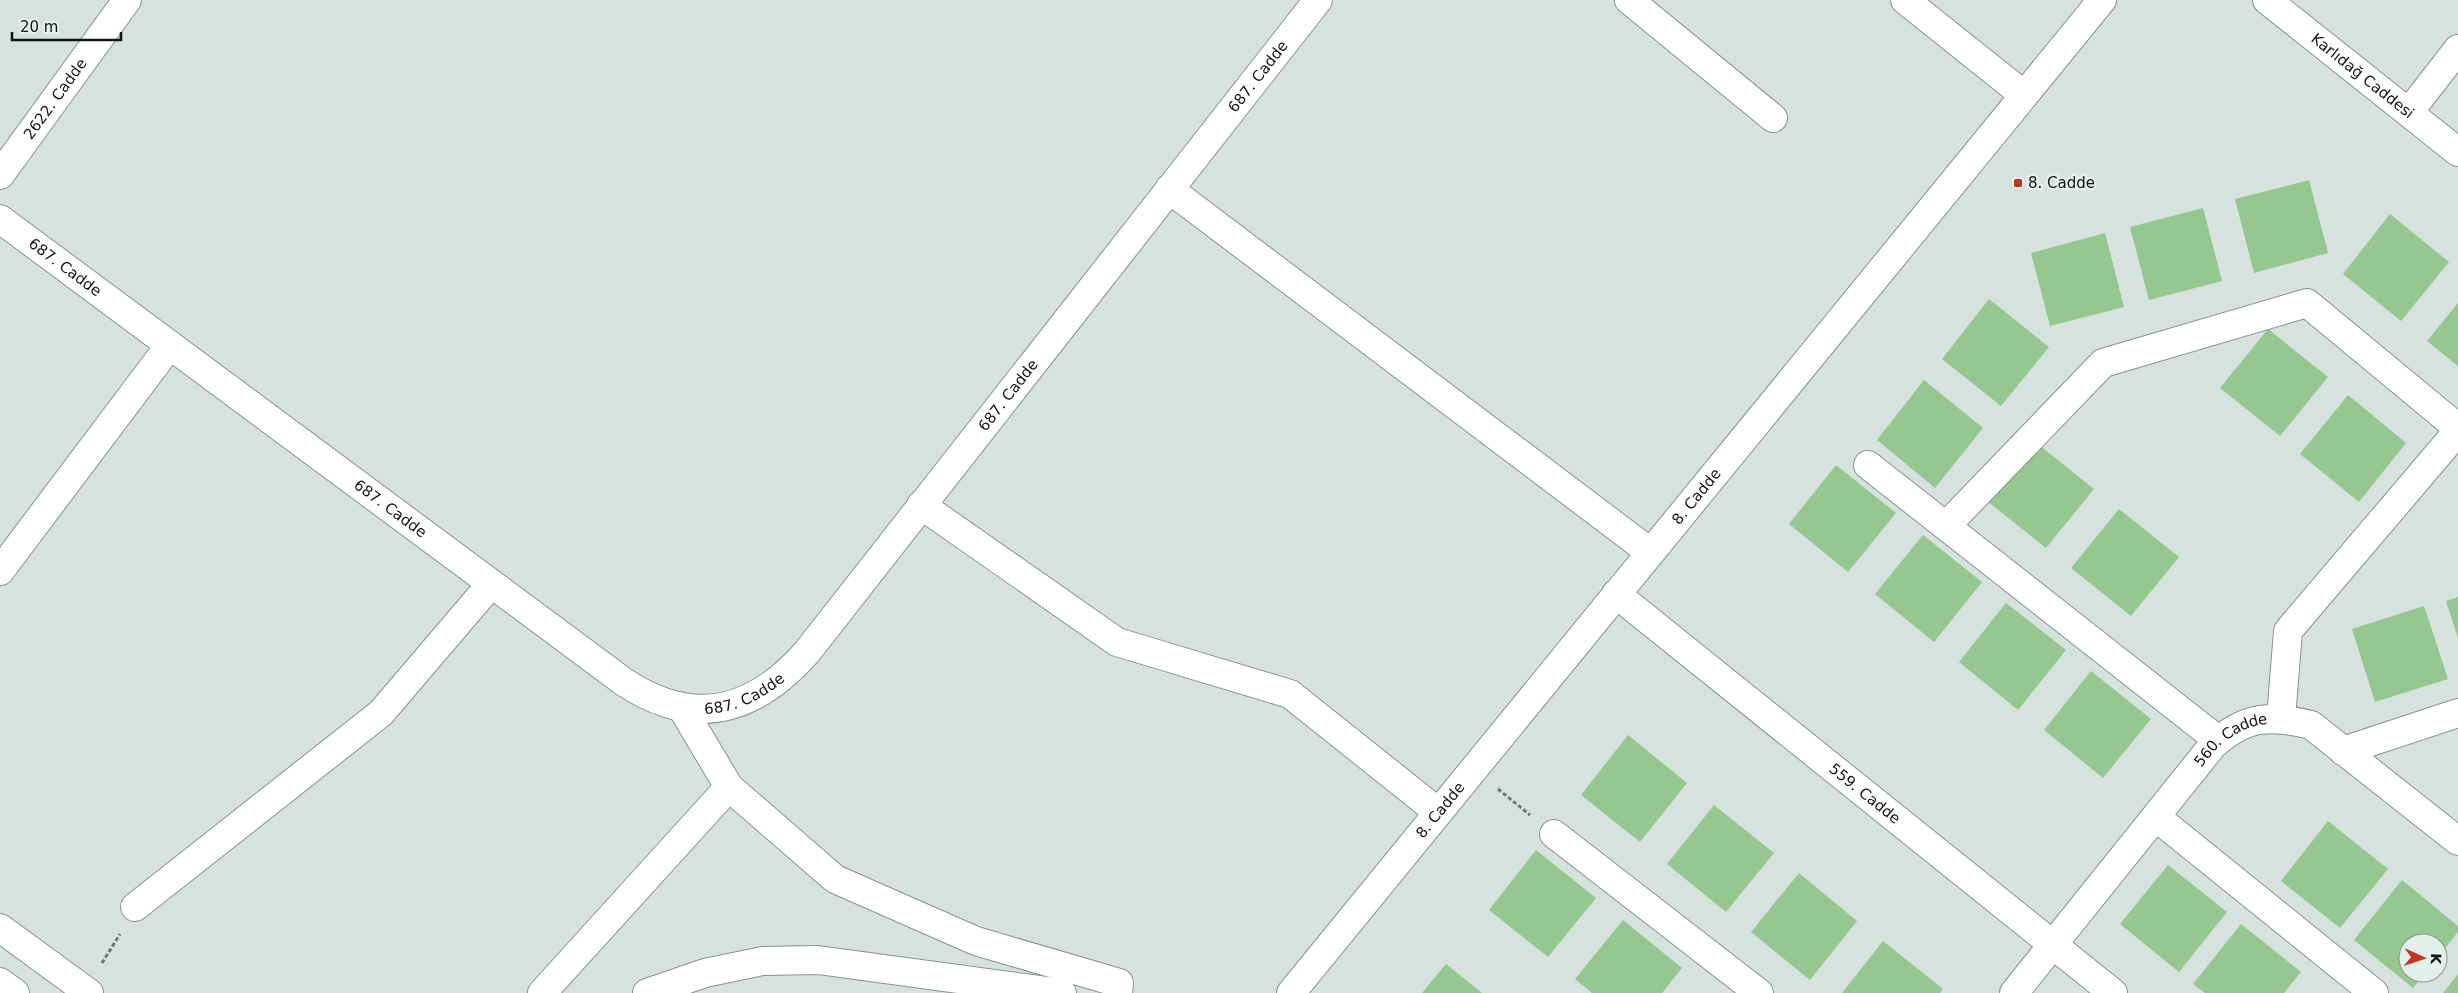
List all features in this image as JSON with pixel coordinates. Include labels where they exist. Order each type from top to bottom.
[{"type":"street","name":"2622. Cadde","points":[[0,175],[127,0]]},
{"type":"street","name":"687. Cadde","points":[[0,219],[635,690],[654,700],[682,708],[708,709],[732,704],[755,696],[778,681],[807,652],[1318,0]]},
{"type":"street","points":[[1629,0],[1773,118]]},
{"type":"street","points":[[1905,0],[2024,95]]},
{"type":"street","name":"8. Cadde","points":[[1292,993],[2102,0]]},
{"type":"street","name":"Karlıdağ Caddesi","points":[[2267,0],[2458,152]]},
{"type":"street","points":[[2409,112],[2458,49]]},
{"type":"street","points":[[1169,189],[1650,552]]},
{"type":"street","points":[[1946,526],[2103,363],[2307,303],[2458,430],[2288,631],[2281,718]]},
{"type":"street","points":[[0,571],[170,345]]},
{"type":"street","points":[[1868,465],[2218,740]]},
{"type":"street","points":[[921,505],[1116,642],[1290,694],[1438,812]]},
{"type":"street","points":[[135,907],[381,714],[491,584]]},
{"type":"street","name":"559. Cadde","points":[[1616,594],[2112,993]]},
{"type":"street","points":[[682,708],[729,787],[835,879],[976,941],[1119,984],[1118,993]]},
{"type":"street","points":[[2343,751],[2458,713]]},
{"type":"street","name":"560. Cadde","points":[[2014,993],[2218,740],[2256,720],[2281,718],[2311,725],[2458,841]]},
{"type":"street","points":[[542,993],[729,787]]},
{"type":"street","points":[[2156,817],[2374,993]]},
{"type":"street","points":[[1554,834],[1759,993]]},
{"type":"street","points":[[0,928],[87,992]]},
{"type":"street","points":[[647,993],[705,973],[763,961],[818,960],[1062,993]]},
{"type":"street","points":[[0,982],[15,993]]},
{"type":"path","points":[[1473,770],[1554,834]]},
{"type":"path","points":[[87,992],[135,907]]},
{"type":"building","points":[[2309,180],[2328,253],[2254,273],[2235,199]]},
{"type":"building","points":[[2203,208],[2222,281],[2149,300],[2130,227]]},
{"type":"building","points":[[2390,214],[2449,262],[2401,321],[2343,274]]},
{"type":"building","points":[[2105,233],[2124,307],[2050,326],[2031,253]]},
{"type":"building","points":[[1989,299],[2049,347],[2001,406],[1942,359]]},
{"type":"building","points":[[2458,303],[2458,366],[2427,341]]},
{"type":"building","points":[[2268,329],[2328,377],[2280,436],[2220,388]]},
{"type":"building","points":[[1924,380],[1983,428],[1935,488],[1877,440]]},
{"type":"building","points":[[2348,395],[2406,443],[2359,502],[2300,454]]},
{"type":"building","points":[[2034,441],[2094,489],[2046,548],[1987,501]]},
{"type":"building","points":[[1836,465],[1896,513],[1848,572],[1789,524]]},
{"type":"building","points":[[2119,509],[2179,557],[2131,616],[2071,568]]},
{"type":"building","points":[[1923,535],[1982,582],[1934,642],[1875,594]]},
{"type":"building","points":[[2458,597],[2458,638],[2446,601]]},
{"type":"building","points":[[2006,603],[2066,650],[2018,710],[1959,662]]},
{"type":"building","points":[[2424,606],[2448,679],[2375,702],[2352,629]]},
{"type":"building","points":[[2091,671],[2151,719],[2103,778],[2044,730]]},
{"type":"building","points":[[1628,735],[1687,783],[1640,842],[1581,795]]},
{"type":"building","points":[[1714,805],[1774,853],[1726,912],[1667,864]]},
{"type":"building","points":[[2328,821],[2388,869],[2340,928],[2281,881]]},
{"type":"building","points":[[1536,850],[1596,898],[1548,957],[1489,910]]},
{"type":"building","points":[[2168,865],[2227,912],[2179,972],[2120,924]]},
{"type":"building","points":[[1799,873],[1857,921],[1810,980],[1751,932]]},
{"type":"building","points":[[2402,880],[2458,926],[2458,932],[2448,944],[2448,933],[2398,933],[2398,976],[2354,940]]},
{"type":"building","points":[[1623,920],[1682,968],[1662,993],[1592,993],[1575,979]]},
{"type":"building","points":[[2241,924],[2301,972],[2284,993],[2205,993],[2193,984]]},
{"type":"building","points":[[1883,941],[1943,989],[1940,993],[1842,993]]},
{"type":"building","points":[[1446,964],[1482,993],[1422,993]]},
{"type":"building","points":[[2458,974],[2458,993],[2443,993]]},
{"type":"building","points":[[2407,983],[2417,983],[2413,988]]},
{"type":"place","name":"8. Cadde","points":[[2018,183]]}]
